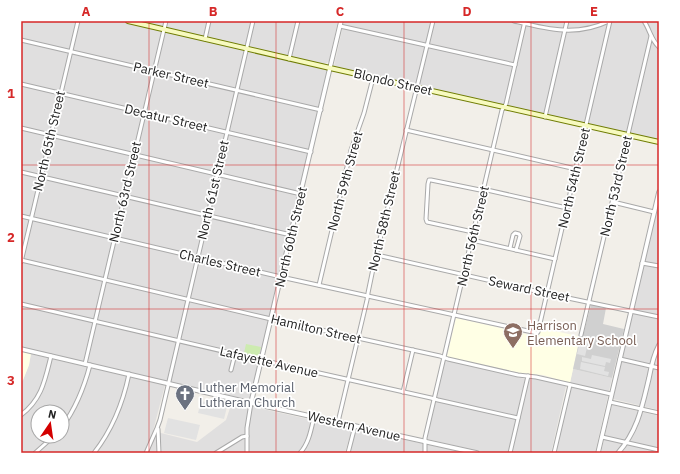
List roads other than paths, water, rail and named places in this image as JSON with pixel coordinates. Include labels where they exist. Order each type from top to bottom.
[{"type":"main road","name":"Blondo Street","points":[[128,21],[504,108],[659,142]]},
{"type":"street","name":"North 65th Street","points":[[21,261],[78,21]]},
{"type":"street","name":"North 63rd Street","points":[[85,364],[166,21]]},
{"type":"street","points":[[205,39],[209,21]]},
{"type":"street","name":"North 61st Street","points":[[158,428],[253,21]]},
{"type":"street","points":[[289,59],[298,21]]},
{"type":"street","name":"North 60th Street","points":[[248,453],[247,436],[251,403],[341,21]]},
{"type":"street","name":"North 58th Street","points":[[338,422],[415,91],[433,21]]},
{"type":"street","points":[[514,21],[525,22],[549,29],[565,30],[589,28],[609,21]]},
{"type":"street","points":[[545,116],[567,21]]},
{"type":"street","name":"North 54th Street","points":[[537,333],[609,21]]},
{"type":"street","points":[[644,21],[648,26]]},
{"type":"street","points":[[648,21],[651,36],[659,47]]},
{"type":"street","name":"North 56th Street","points":[[425,453],[425,438],[434,399],[502,110],[506,104],[525,22]]},
{"type":"street","points":[[340,26],[515,65]]},
{"type":"street","name":"North 53rd Street","points":[[581,335],[651,36]]},
{"type":"street","name":"Parker Street","points":[[21,40],[321,110]]},
{"type":"street","name":"North 59th Street","points":[[319,285],[351,150],[364,113],[373,78]]},
{"type":"street","name":"Decatur Street","points":[[21,84],[311,152]]},
{"type":"street","points":[[21,128],[301,194]]},
{"type":"street","points":[[406,130],[576,169]]},
{"type":"street","points":[[21,172],[291,235]]},
{"type":"street","points":[[473,232],[427,222],[429,180],[487,190],[567,208]]},
{"type":"street","points":[[598,453],[659,192]]},
{"type":"street","points":[[613,202],[654,213],[659,216]]},
{"type":"street","name":"Charles Street","points":[[21,216],[281,277],[537,333]]},
{"type":"street","points":[[510,248],[513,235],[517,232],[520,236],[516,250]]},
{"type":"street","points":[[472,240],[555,259]]},
{"type":"street","name":"Seward Street","points":[[377,255],[659,317]]},
{"type":"street","name":"Hamilton Street","points":[[21,261],[271,319],[440,356],[448,360],[518,375],[536,377],[611,394]]},
{"type":"street","points":[[642,263],[659,266]]},
{"type":"street","name":"Lafayette Avenue","points":[[21,304],[518,418]]},
{"type":"street","points":[[618,453],[626,443],[635,427],[655,354],[659,345]]},
{"type":"street","name":"Western Avenue","points":[[21,349],[251,403],[477,453]]},
{"type":"street","points":[[403,392],[413,350]]},
{"type":"street","points":[[231,370],[235,354]]},
{"type":"street","points":[[21,415],[40,394],[44,385],[51,356]]},
{"type":"street","points":[[620,359],[659,368]]},
{"type":"street","points":[[70,415],[86,382],[90,365]]},
{"type":"street","points":[[94,453],[107,434],[117,414],[124,397],[129,374]]},
{"type":"street","points":[[510,453],[528,376]]},
{"type":"street","points":[[554,453],[570,385]]},
{"type":"street","points":[[610,402],[659,413]]},
{"type":"street","points":[[300,453],[308,440],[314,417]]},
{"type":"street","points":[[348,453],[355,426]]},
{"type":"street","points":[[146,453],[158,428]]},
{"type":"street","points":[[158,428],[158,453]]},
{"type":"street","points":[[216,453],[242,437],[247,436]]},
{"type":"street","points":[[602,437],[659,450]]},
{"type":"street","points":[[152,440],[158,442]]},
{"type":"street","points":[[35,453],[45,444]]},
{"type":"place","name":"Harrison Elementary School","points":[[513,349]]},
{"type":"place","name":"Luther Memorial Lutheran Church","points":[[185,411]]}]
